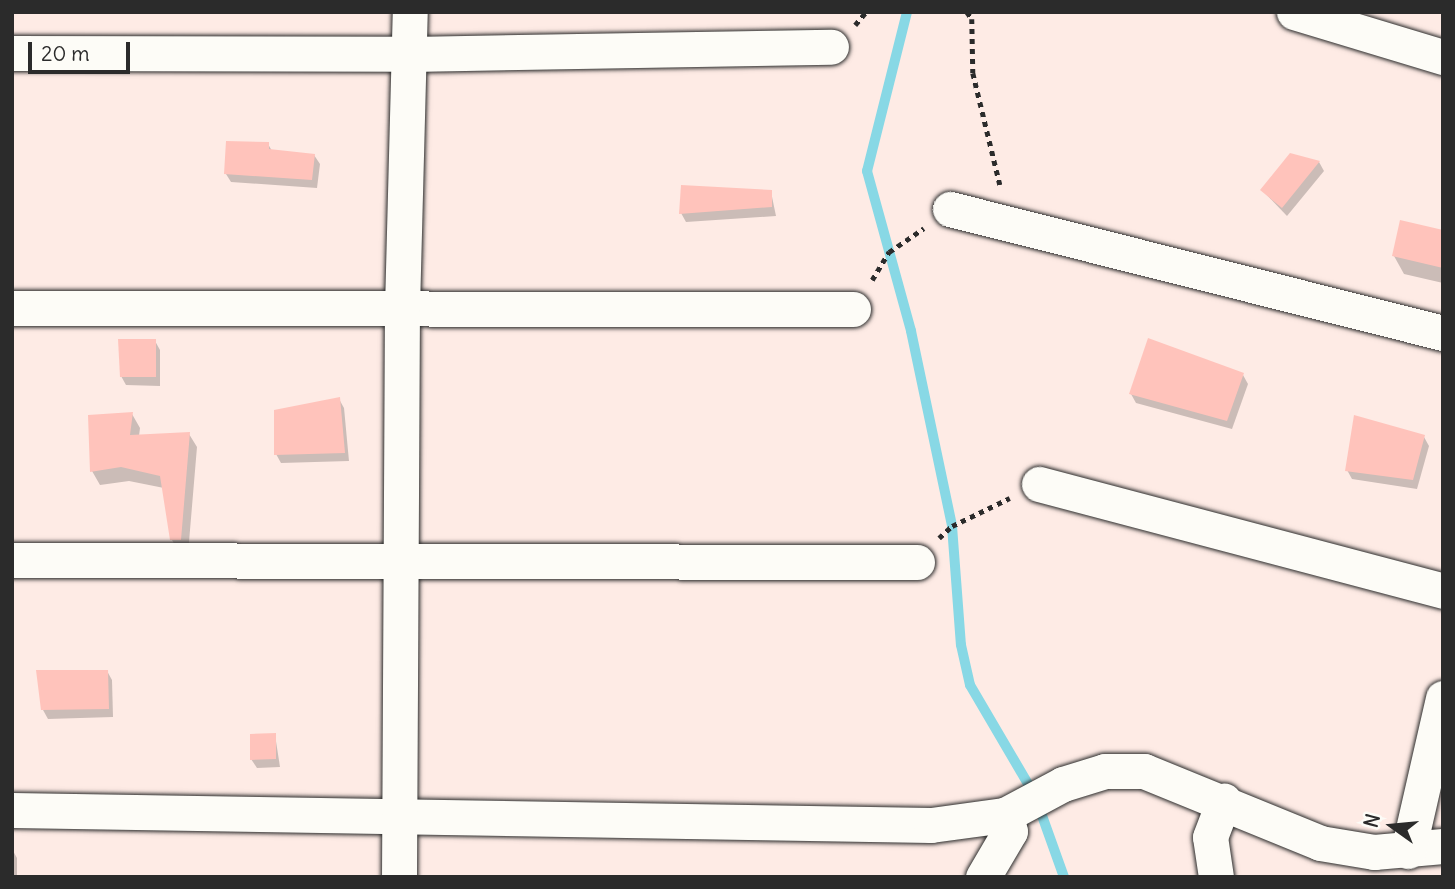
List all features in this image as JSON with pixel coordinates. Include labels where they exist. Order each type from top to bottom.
[{"type":"street","points":[[399,877],[403,562],[402,308],[410,12]]},
{"type":"street","points":[[1294,12],[1443,57]]},
{"type":"street","points":[[12,53],[410,54],[831,47]]},
{"type":"street","points":[[950,209],[1443,333]]},
{"type":"street","points":[[12,308],[853,309]]},
{"type":"street","points":[[1039,484],[1443,591]]},
{"type":"street","points":[[12,560],[917,562]]},
{"type":"street","points":[[1408,851],[1443,698]]},
{"type":"street","points":[[12,810],[931,825],[1005,815],[1063,784],[1105,771],[1144,771],[1224,801],[1320,843],[1374,852],[1443,846]]},
{"type":"street","points":[[1216,877],[1210,837],[1224,801]]},
{"type":"street","points":[[983,877],[1010,831],[1005,815]]},
{"type":"path","points":[[967,12],[972,19],[974,73],[1010,223]]},
{"type":"path","points":[[853,309],[889,252],[950,209]]},
{"type":"path","points":[[917,562],[952,526],[1039,484]]},
{"type":"building","points":[[226,141],[269,142],[269,149],[315,154],[312,180],[224,174]]},
{"type":"building","points":[[1290,153],[1320,161],[1282,208],[1260,190]]},
{"type":"building","points":[[681,185],[772,190],[772,207],[679,214]]},
{"type":"building","points":[[1400,220],[1443,230],[1443,268],[1392,256]]},
{"type":"building","points":[[1148,338],[1244,373],[1227,421],[1129,394]]},
{"type":"building","points":[[118,339],[156,339],[156,377],[120,377]]},
{"type":"building","points":[[340,397],[345,453],[274,455],[274,410]]},
{"type":"building","points":[[133,412],[130,435],[190,432],[181,540],[170,540],[160,476],[121,467],[90,472],[88,415]]},
{"type":"building","points":[[1354,415],[1425,435],[1413,480],[1345,471]]},
{"type":"building","points":[[36,670],[108,670],[109,709],[41,710]]},
{"type":"building","points":[[276,733],[276,759],[250,760],[250,734]]},
{"type":"waterway","points":[[907,12],[867,171],[911,331],[952,526],[961,645],[970,685],[1035,796],[1064,877]]}]
